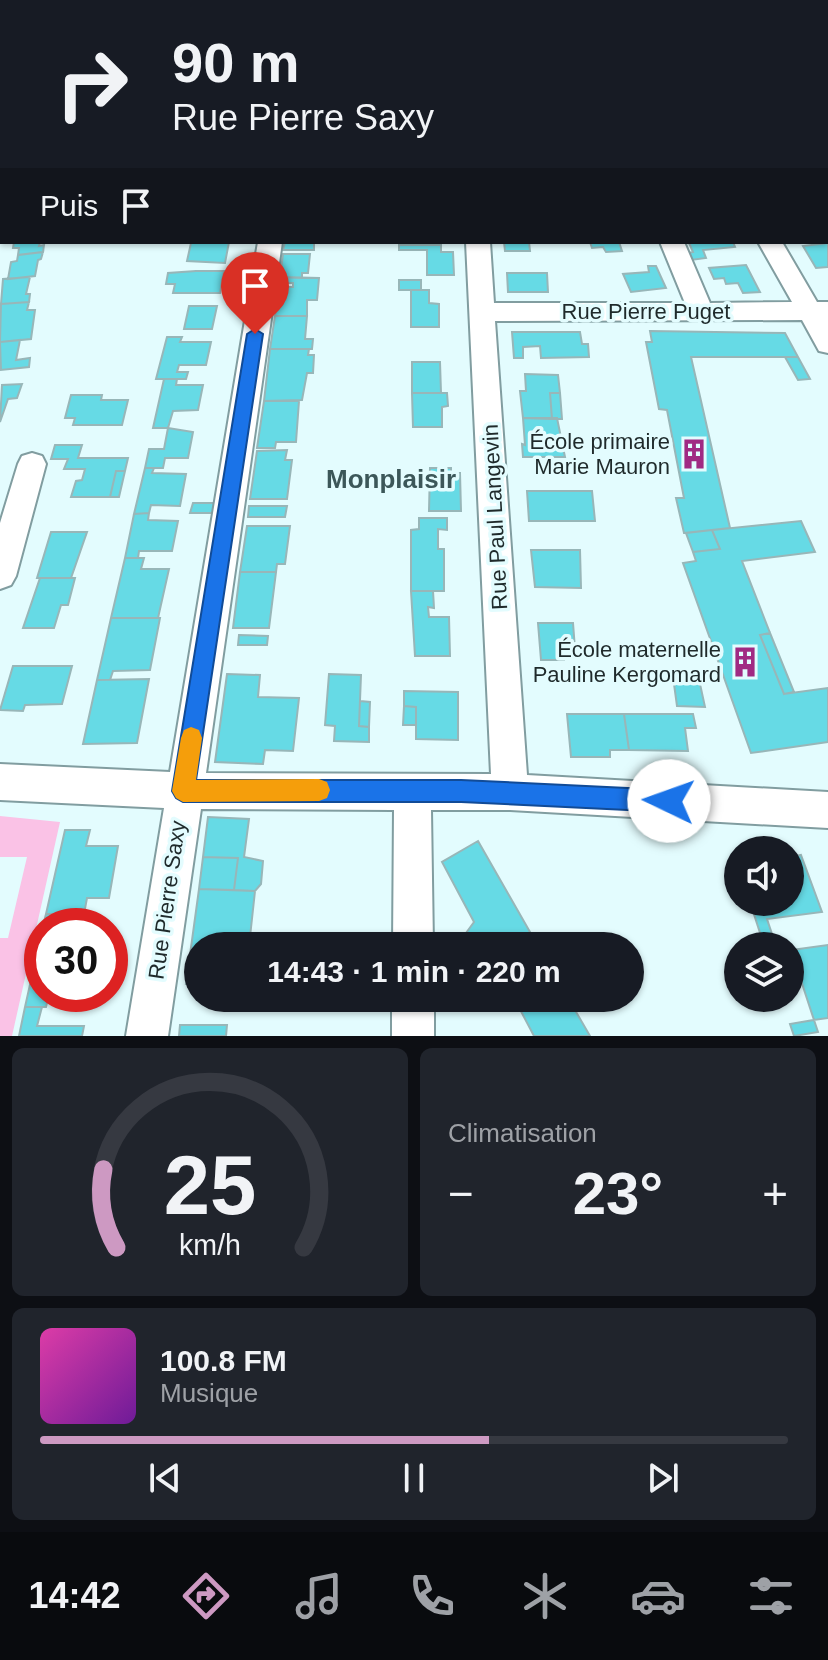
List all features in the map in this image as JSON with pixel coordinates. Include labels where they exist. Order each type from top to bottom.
[{"type":"street","name":"Rue Pierre Saxy","points":[[147,1036],[270,244]]},
{"type":"street","name":"Rue Paul Langevin","points":[[478,244],[510,792]]},
{"type":"street","points":[[673,244],[701,311]]},
{"type":"street","points":[[771,244],[819,310],[828,344]]},
{"type":"street","name":"Rue Pierre Puget","points":[[483,312],[819,310]]},
{"type":"street","points":[[0,576],[32,464]]},
{"type":"street","points":[[0,782],[183,791],[510,792],[828,810]]},
{"type":"street","points":[[412,790],[413,932]]},
{"type":"street","points":[[413,1012],[413,1036]]},
{"type":"shaded area","points":[[0,816],[60,822],[41,908],[24,908],[24,982],[12,1036],[0,1036],[0,938],[8,938],[27,857],[0,857]]},
{"type":"building","points":[[14,244],[44,245],[43,252],[18,255],[19,248],[13,248]]},
{"type":"building","points":[[191,244],[229,244],[225,263],[187,261]]},
{"type":"building","points":[[284,244],[314,244],[314,250],[283,250]]},
{"type":"building","points":[[504,244],[529,244],[530,251],[505,251]]},
{"type":"building","points":[[591,244],[620,244],[622,251],[606,252],[603,247],[592,248]]},
{"type":"building","points":[[689,244],[734,244],[735,247],[703,250],[706,258],[691,260],[688,253],[693,252]]},
{"type":"building","points":[[828,244],[828,267],[816,268],[803,246]]},
{"type":"building","points":[[399,245],[441,245],[441,252],[453,252],[454,275],[427,275],[427,250],[399,250]]},
{"type":"building","points":[[43,252],[35,276],[8,279],[11,262],[17,261],[18,255]]},
{"type":"building","points":[[283,254],[310,254],[308,273],[302,273],[302,278],[280,277]]},
{"type":"building","points":[[746,265],[760,292],[743,293],[738,283],[726,284],[724,278],[714,279],[709,268]]},
{"type":"building","points":[[648,266],[656,266],[666,288],[631,292],[623,274],[649,272]]},
{"type":"building","points":[[224,271],[220,293],[173,293],[175,284],[166,284],[168,273]]},
{"type":"building","points":[[507,273],[547,273],[548,292],[508,292]]},
{"type":"building","points":[[30,277],[26,294],[30,294],[29,302],[1,304],[3,279]]},
{"type":"building","points":[[280,277],[319,278],[317,300],[307,300],[307,316],[275,316],[279,287],[293,287],[293,283],[279,283]]},
{"type":"building","points":[[399,280],[421,280],[421,290],[399,290]]},
{"type":"building","points":[[411,290],[429,290],[429,303],[439,304],[439,327],[411,327]]},
{"type":"building","points":[[29,302],[27,310],[35,310],[31,339],[0,342],[1,304]]},
{"type":"building","points":[[189,306],[217,306],[212,329],[184,329]]},
{"type":"building","points":[[275,316],[307,316],[305,339],[313,339],[312,349],[270,349]]},
{"type":"building","name":"École primaire Marie Mauron","points":[[650,331],[785,333],[798,357],[691,357],[730,528],[684,533],[676,498],[684,498],[667,410],[659,409],[646,342],[652,342]]},
{"type":"building","points":[[512,332],[580,332],[582,344],[588,344],[589,357],[541,358],[540,346],[523,347],[523,358],[514,358]]},
{"type":"building","points":[[167,337],[182,337],[180,342],[211,342],[206,365],[179,365],[177,372],[188,372],[186,379],[156,379]]},
{"type":"building","points":[[20,340],[16,360],[30,358],[29,367],[1,370],[0,342]]},
{"type":"building","points":[[270,349],[309,349],[308,355],[314,355],[313,373],[307,373],[302,400],[264,401]]},
{"type":"building","points":[[785,357],[798,357],[810,379],[798,380]]},
{"type":"building","points":[[412,362],[440,362],[441,393],[412,393]]},
{"type":"building","points":[[525,374],[558,375],[560,393],[550,393],[552,419],[523,418],[520,391],[526,391]]},
{"type":"building","points":[[164,379],[177,379],[176,385],[203,385],[198,410],[173,411],[168,428],[153,428]]},
{"type":"building","points":[[22,384],[17,398],[8,399],[0,422],[2,385]]},
{"type":"building","points":[[412,393],[447,393],[448,406],[442,407],[442,427],[413,427]]},
{"type":"building","points":[[550,393],[560,393],[562,419],[552,419]]},
{"type":"building","points":[[71,395],[102,395],[101,400],[128,400],[122,425],[73,425],[75,418],[65,418]]},
{"type":"building","points":[[264,401],[299,401],[296,442],[276,442],[275,448],[257,448]]},
{"type":"building","points":[[523,418],[557,418],[565,457],[523,457]]},
{"type":"building","points":[[168,428],[193,432],[188,458],[165,458],[163,468],[145,468],[149,449],[164,449]]},
{"type":"building","points":[[55,445],[82,445],[78,458],[128,458],[125,471],[116,471],[110,497],[71,497],[76,481],[82,480],[85,469],[64,469],[68,459],[51,459]]},
{"type":"building","points":[[287,450],[285,460],[292,460],[287,499],[250,499],[257,451]]},
{"type":"building","points":[[145,468],[154,468],[152,473],[186,474],[180,506],[151,505],[149,513],[134,514]]},
{"type":"building","points":[[430,468],[451,468],[451,473],[460,473],[461,511],[429,511]]},
{"type":"building","points":[[116,471],[125,471],[119,497],[110,497]]},
{"type":"building","points":[[527,491],[592,491],[595,521],[529,521]]},
{"type":"building","points":[[193,503],[216,503],[214,513],[190,513]]},
{"type":"building","points":[[249,506],[287,506],[285,517],[248,517]]},
{"type":"building","points":[[149,513],[148,520],[178,521],[172,551],[139,551],[138,558],[125,558],[134,514]]},
{"type":"building","points":[[419,518],[447,518],[447,530],[438,529],[438,549],[444,549],[444,591],[411,591],[411,530],[419,529]]},
{"type":"building","name":"École maternelle Pauline Kergomard","points":[[801,521],[815,552],[742,561],[770,633],[760,635],[784,694],[828,688],[828,742],[751,753],[683,563],[696,561],[693,552],[720,549],[712,530]]},
{"type":"building","points":[[247,526],[290,526],[285,564],[277,564],[276,572],[240,572]]},
{"type":"building","points":[[712,530],[720,549],[693,552],[686,533]]},
{"type":"building","points":[[51,532],[87,532],[71,578],[37,578]]},
{"type":"building","points":[[531,550],[580,550],[581,588],[535,587]]},
{"type":"building","points":[[125,558],[144,558],[141,569],[169,569],[158,618],[111,618]]},
{"type":"building","points":[[240,572],[276,572],[269,628],[233,628]]},
{"type":"building","points":[[40,578],[75,578],[68,605],[61,605],[54,628],[23,628]]},
{"type":"building","points":[[411,591],[433,591],[434,608],[428,607],[429,617],[449,617],[450,656],[415,656]]},
{"type":"building","points":[[111,618],[160,618],[150,670],[113,671],[110,680],[97,680]]},
{"type":"building","points":[[538,623],[573,623],[575,649],[564,649],[564,660],[541,660]]},
{"type":"building","points":[[770,633],[794,692],[784,694],[760,635]]},
{"type":"building","points":[[239,635],[268,636],[267,645],[238,645]]},
{"type":"building","points":[[13,666],[72,666],[62,704],[25,705],[23,711],[0,710]]},
{"type":"building","points":[[227,674],[260,675],[258,697],[299,698],[293,751],[265,750],[263,764],[215,762]]},
{"type":"building","points":[[329,674],[361,675],[359,726],[369,727],[369,742],[334,741],[335,726],[325,725]]},
{"type":"building","points":[[149,679],[137,743],[83,744],[97,680]]},
{"type":"building","points":[[674,684],[700,684],[705,707],[677,706]]},
{"type":"building","points":[[404,691],[458,692],[458,740],[416,739],[416,707],[404,706]]},
{"type":"building","points":[[360,701],[370,702],[369,727],[359,726]]},
{"type":"building","points":[[404,706],[416,707],[416,725],[403,725]]},
{"type":"building","points":[[567,714],[624,714],[629,750],[610,750],[610,757],[571,757]]},
{"type":"building","points":[[624,714],[693,714],[696,728],[685,728],[688,751],[629,750]]},
{"type":"building","points":[[208,817],[249,819],[244,857],[263,861],[261,884],[255,891],[234,890],[238,858],[203,857]]},
{"type":"building","points":[[65,830],[90,830],[86,846],[118,846],[109,898],[87,898],[85,908],[47,908]]},
{"type":"building","points":[[478,841],[530,932],[467,932],[474,922],[442,862]]},
{"type":"building","points":[[203,857],[238,858],[234,890],[199,889]]},
{"type":"building","points":[[804,863],[822,912],[804,914]]},
{"type":"building","points":[[199,889],[255,891],[251,932],[193,932]]},
{"type":"building","points":[[755,916],[791,916],[767,919],[771,932],[760,932]]},
{"type":"building","points":[[828,945],[828,1018],[814,1020],[804,990],[804,948]]},
{"type":"building","points":[[24,1012],[41,1012],[37,1026],[84,1026],[82,1036],[19,1036]]},
{"type":"building","points":[[521,1012],[576,1012],[590,1036],[534,1036]]},
{"type":"building","points":[[814,1020],[818,1032],[794,1036],[790,1024]]},
{"type":"building","points":[[180,1025],[227,1025],[226,1036],[179,1036]]},
{"type":"slow traffic","points":[[191,738],[183,791],[319,790]]},
{"type":"place","name":"École primaire Marie Mauron","points":[[694,454]]},
{"type":"place","name":"École maternelle Pauline Kergomard","points":[[745,662]]},
{"type":"district","name":"Monplaisir","points":[[391,479]]},
{"type":"route","points":[[255,334],[183,791],[510,792],[669,801]]}]
